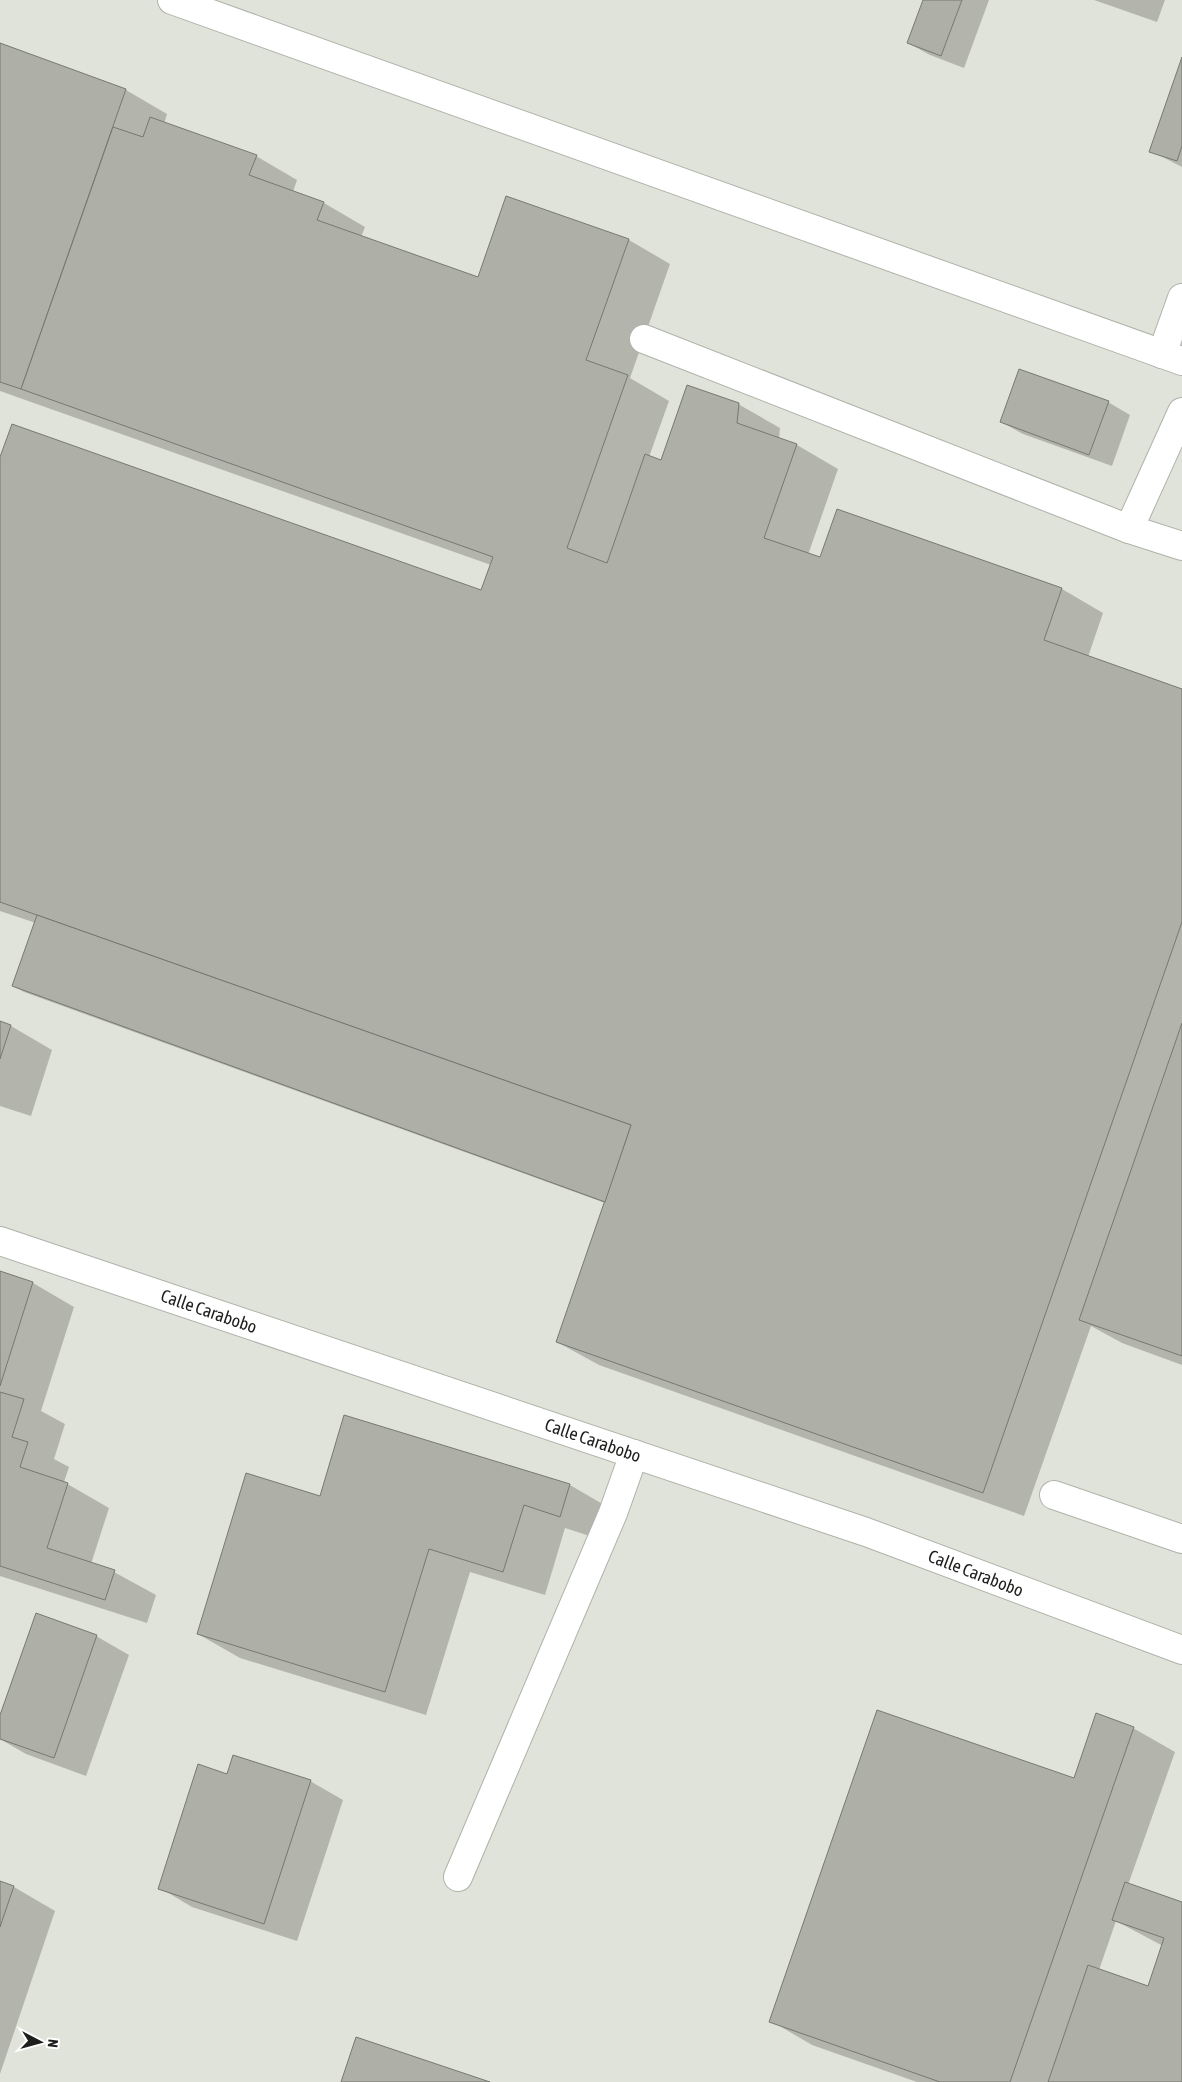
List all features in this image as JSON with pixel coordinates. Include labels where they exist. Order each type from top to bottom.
[{"type":"street","points":[[172,0],[1172,358],[1182,298]]},
{"type":"street","points":[[644,339],[1128,529],[1182,546]]},
{"type":"street","points":[[1128,529],[1182,412]]},
{"type":"street","name":"Calle Carabobo","points":[[0,1241],[866,1532],[1182,1650]]},
{"type":"street","points":[[458,1878],[612,1513],[634,1454]]},
{"type":"street","points":[[1054,1495],[1182,1540]]},
{"type":"building","points":[[923,0],[962,0],[941,56],[907,43]]},
{"type":"building","points":[[0,43],[126,89],[21,389],[0,382]]},
{"type":"building","points":[[1182,57],[1182,146],[1177,161],[1149,152]]},
{"type":"building","points":[[150,117],[257,155],[249,175],[324,202],[317,220],[478,277],[506,196],[629,239],[586,360],[628,375],[567,548],[607,563],[645,454],[661,460],[687,385],[739,403],[737,423],[797,444],[764,538],[820,557],[837,509],[1062,588],[1044,640],[1182,689],[1182,922],[983,1493],[556,1342],[631,1125],[0,902],[0,457],[12,424],[481,590],[493,557],[21,389],[113,127],[143,137]]},
{"type":"building","points":[[1019,369],[1109,401],[1089,455],[1000,422]]},
{"type":"building","points":[[37,915],[631,1125],[605,1202],[12,986]]},
{"type":"building","points":[[0,1021],[11,1025],[0,1059]]},
{"type":"building","points":[[1182,1023],[1182,1356],[1079,1320]]},
{"type":"building","points":[[0,1271],[33,1282],[0,1386]]},
{"type":"building","points":[[0,1392],[24,1399],[12,1437],[28,1442],[20,1467],[68,1483],[47,1548],[115,1570],[105,1600],[0,1566]]},
{"type":"building","points":[[344,1415],[570,1484],[560,1517],[524,1505],[503,1572],[429,1549],[385,1692],[197,1634],[246,1473],[320,1496]]},
{"type":"building","points":[[36,1613],[97,1635],[54,1758],[0,1739],[0,1715]]},
{"type":"building","points":[[877,1710],[1074,1778],[1096,1713],[1134,1727],[1010,2082],[940,2082],[769,2022]]},
{"type":"building","points":[[233,1755],[311,1780],[264,1924],[158,1889],[198,1764],[227,1774]]},
{"type":"building","points":[[0,1881],[14,1886],[0,1927]]},
{"type":"building","points":[[1125,1882],[1182,1902],[1182,2082],[1048,2082],[1088,1965],[1148,1986],[1164,1938],[1112,1920]]},
{"type":"building","points":[[356,2037],[490,2082],[341,2082]]}]
